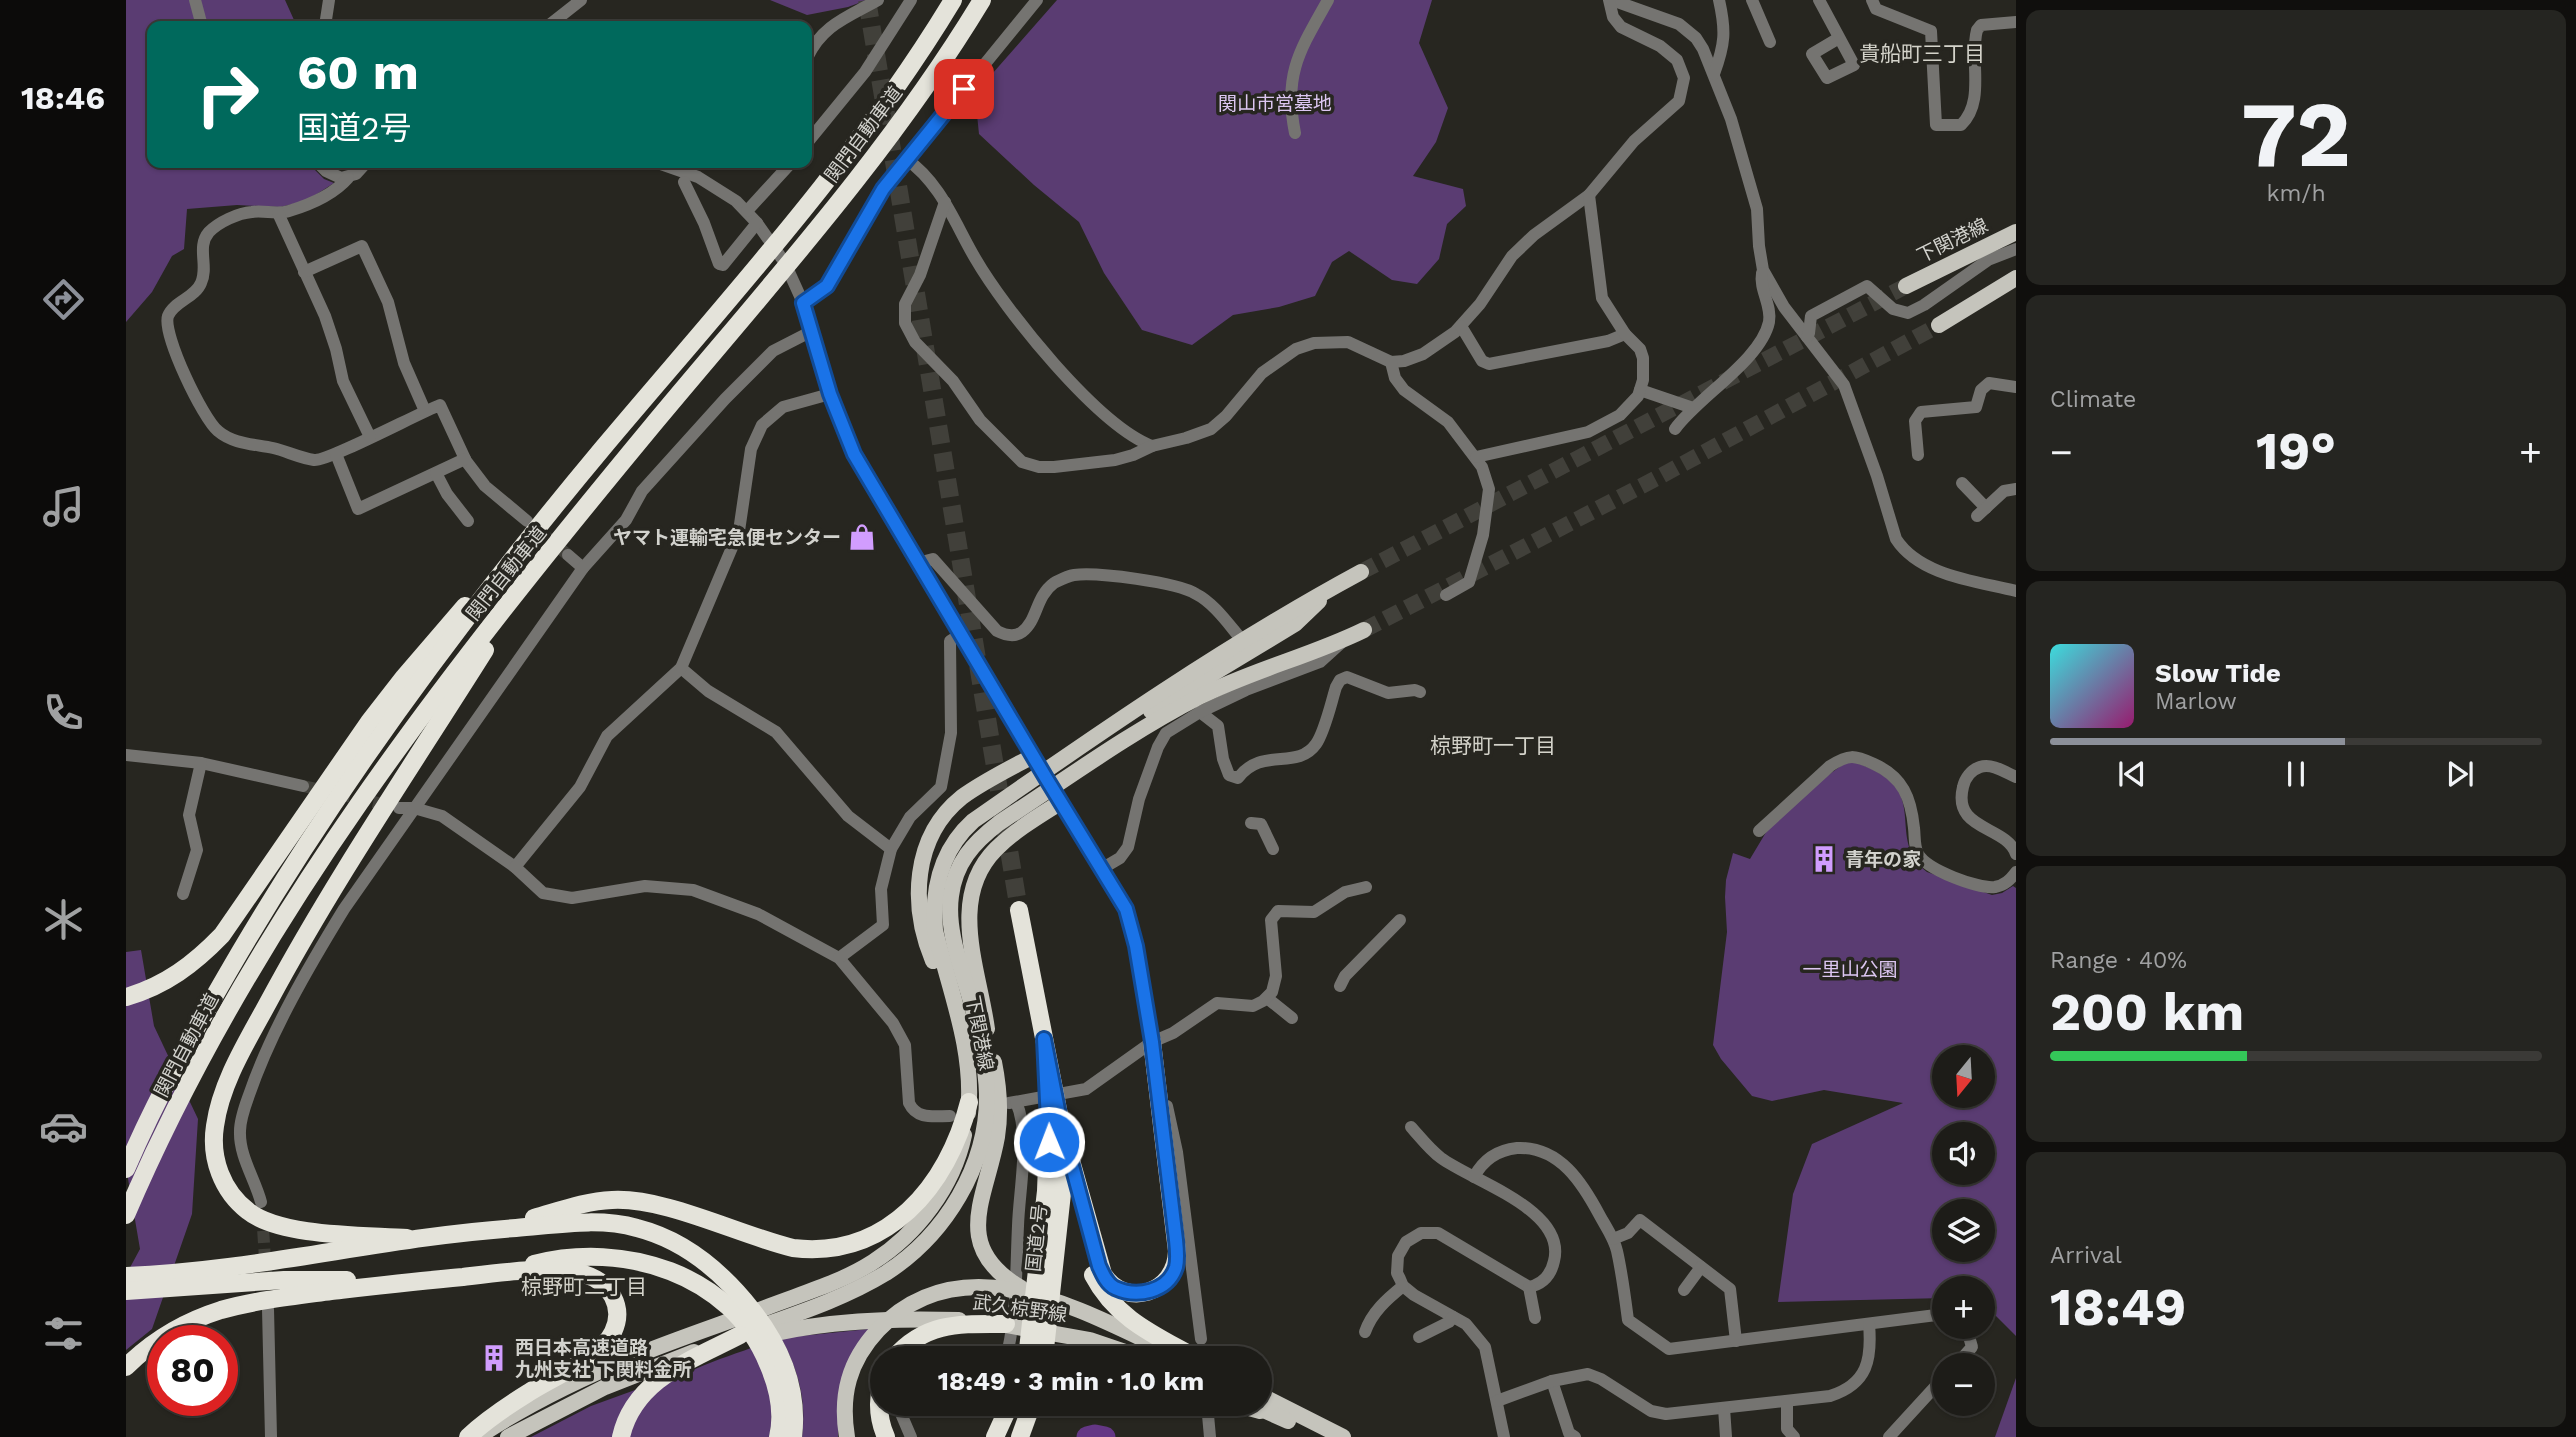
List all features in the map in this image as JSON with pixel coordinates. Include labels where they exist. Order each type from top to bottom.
[{"type":"highway","name":"関門自動車道","points":[[126,1169],[175,1068],[226,976],[295,862],[376,740],[554,507],[782,234],[887,99],[953,0]]},
{"type":"highway","name":"関門自動車道","points":[[126,1215],[198,1066],[273,934],[314,869],[431,702],[576,519],[796,253],[905,115],[982,0]]},
{"type":"highway","points":[[126,997],[147,990],[177,974],[206,952],[222,935],[337,767],[404,677],[554,507]]},
{"type":"highway","points":[[407,1238],[296,1229],[274,1224],[249,1212],[231,1194],[218,1170],[214,1142],[218,1109],[256,1024],[317,916],[484,651],[576,519]]},
{"type":"highway","name":"国道2号","points":[[1019,910],[1061,1125],[1064,1175],[1045,1346]]},
{"type":"highway","name":"国道2号","points":[[1028,1346],[1048,1166],[1049,1117],[1044,1039]]},
{"type":"highway","points":[[1061,1125],[1099,1266],[1108,1282],[1116,1288],[1145,1293],[1163,1284],[1175,1269],[1177,1251],[1152,1042]]},
{"type":"highway","points":[[497,1229],[589,1203],[629,1200],[665,1207],[793,1248],[811,1250],[842,1247],[882,1230],[920,1198],[950,1157],[964,1123],[978,1100]]},
{"type":"highway","points":[[1078,1186],[1088,1259],[1107,1298],[1124,1315],[1176,1346]]},
{"type":"highway","points":[[126,1276],[222,1268],[407,1238],[586,1222],[635,1227],[668,1239],[696,1256],[726,1281],[735,1303]]},
{"type":"highway","points":[[500,1273],[562,1258],[598,1256],[625,1259],[688,1278],[735,1303],[767,1330],[774,1359],[794,1402],[793,1437]]},
{"type":"highway","points":[[126,1367],[172,1332],[219,1311],[276,1298],[417,1280],[562,1271],[594,1278],[609,1289],[617,1304],[617,1322],[602,1347],[511,1404],[468,1437]]},
{"type":"highway","points":[[126,1291],[284,1280],[417,1280]]},
{"type":"highway","points":[[906,1346],[926,1332],[939,1327],[1006,1324]]},
{"type":"highway","points":[[621,1437],[628,1414],[644,1392],[674,1369],[740,1335]]},
{"type":"highway","points":[[774,1359],[774,1379],[781,1412],[778,1437]]},
{"type":"highway","points":[[879,1416],[886,1437]]},
{"type":"highway","points":[[995,1437],[1005,1416]]},
{"type":"highway","points":[[1016,1416],[1016,1436]]},
{"type":"highway","points":[[1016,1436],[1026,1416]]},
{"type":"main road","name":"下関港線","points":[[1906,286],[2016,232]]},
{"type":"main road","points":[[1939,325],[2016,278]]},
{"type":"main road","name":"下関港線","points":[[508,1437],[569,1404],[639,1372],[796,1314],[866,1284],[895,1266],[920,1245],[950,1212],[966,1182],[984,1132],[935,930],[934,896],[948,851],[973,821],[1238,642],[1362,572]]},
{"type":"main road","points":[[1046,778],[1058,767],[1295,624],[1335,587]]},
{"type":"main road","name":"下関港線","points":[[478,1437],[524,1409],[596,1373],[812,1290],[872,1262],[902,1239],[940,1195],[957,1159],[978,1100],[984,1060],[952,926],[950,899],[960,863],[979,838],[1127,739],[1200,697],[1242,677],[1344,640],[1364,630]]},
{"type":"main road","points":[[958,1018],[930,954],[917,902],[924,854],[932,834],[949,810],[979,786],[1033,756]]},
{"type":"main road","points":[[1003,1282],[985,1256],[977,1234],[978,1211],[999,1119],[998,1084],[969,923],[971,889],[980,869],[996,848],[1019,829],[1061,802]]},
{"type":"main road","points":[[968,991],[989,1041],[978,1100]]},
{"type":"main road","name":"武久椋野線","points":[[847,1437],[844,1417],[847,1382],[860,1351],[873,1335],[907,1306],[946,1290],[1003,1282],[1105,1322],[1157,1346]]},
{"type":"main road","name":"武久椋野線","points":[[639,1372],[697,1358],[763,1336],[837,1324],[912,1319],[1006,1324],[1090,1340],[1108,1346]]},
{"type":"main road","points":[[1272,1401],[1343,1437]]},
{"type":"main road","points":[[1272,1413],[1322,1437]]},
{"type":"main road","points":[[1272,1414],[1276,1415]]},
{"type":"main road","points":[[1016,1436],[1032,1416]]},
{"type":"street","points":[[195,0],[201,21]]},
{"type":"street","points":[[326,21],[328,0]]},
{"type":"street","points":[[812,49],[819,37],[832,25],[878,0]]},
{"type":"street","points":[[812,130],[838,108],[865,72],[911,0]]},
{"type":"street","points":[[803,303],[827,286],[883,189],[1037,0]]},
{"type":"street","points":[[1294,133],[1289,99],[1294,67],[1328,0]]},
{"type":"street","points":[[945,202],[920,275],[905,304],[905,323],[915,342],[953,381],[980,420],[1021,462],[1039,467],[1115,460],[1211,429],[1262,373],[1296,349],[1314,343],[1349,342],[1391,362],[1404,361],[1423,354],[1461,326],[1480,304],[1511,256],[1588,195],[1634,141],[1676,105],[1684,85],[1682,69],[1677,60],[1660,46],[1621,27],[1613,17],[1610,0],[1679,24],[1703,49],[1731,119],[1756,209],[1763,270],[1762,288],[1769,311],[1764,336],[1720,387],[1693,408],[1675,429]]},
{"type":"street","points":[[1714,74],[1724,44],[1724,25],[1719,0]]},
{"type":"street","points":[[1752,0],[1770,42]]},
{"type":"street","points":[[1819,0],[1839,38]]},
{"type":"street","points":[[1872,0],[1876,9],[1931,31],[1936,125],[1961,125],[1968,118],[1977,79],[1977,30],[1981,25],[2016,22]]},
{"type":"street","points":[[553,21],[571,3]]},
{"type":"street","points":[[906,159],[918,167],[945,202],[974,257],[1014,316],[1078,388],[1131,436],[1152,446]]},
{"type":"street","points":[[326,168],[342,178]]},
{"type":"street","points":[[358,168],[342,178],[335,191],[289,211],[240,215],[208,233],[202,246],[205,268],[202,281],[193,295],[170,311],[167,320],[169,334],[191,387],[216,430],[244,443],[316,461],[440,405],[465,459],[485,486],[527,521]]},
{"type":"street","points":[[672,168],[698,177],[747,211],[785,263],[803,303],[830,394],[854,454],[1126,909],[1177,1152],[1201,1339]]},
{"type":"street","points":[[747,211],[786,168]]},
{"type":"street","points":[[684,182],[704,223],[719,264],[723,265],[757,223]]},
{"type":"street","points":[[1476,457],[1588,432],[1629,408],[1640,390],[1643,358],[1640,349],[1625,334],[1602,298],[1588,195]]},
{"type":"street","points":[[278,213],[331,331],[346,388],[370,437]]},
{"type":"street","points":[[304,272],[362,246],[388,302],[404,363],[425,411]]},
{"type":"street","points":[[1807,337],[1811,316],[1867,286],[1897,311],[1912,312],[1988,260],[2016,249]]},
{"type":"street","points":[[1763,270],[1774,291],[1844,384],[1900,545],[1930,568],[2016,591]]},
{"type":"street","points":[[1461,326],[1482,361],[1489,364],[1608,341],[1625,334]]},
{"type":"street","points":[[261,1202],[245,1159],[240,1130],[256,1076],[323,943],[414,808],[583,568],[626,520],[642,491],[772,351],[812,331]]},
{"type":"street","points":[[1391,362],[1395,378],[1404,390],[1448,422],[1476,457],[1489,489],[1483,535],[1469,582],[1446,595]]},
{"type":"street","points":[[1918,455],[1915,421],[1921,412],[1976,407],[1981,390],[1989,383],[2016,387]]},
{"type":"street","points":[[1640,390],[1693,408]]},
{"type":"street","points":[[515,867],[580,787],[607,736],[681,668],[739,531],[751,449],[762,425],[783,407],[830,394]]},
{"type":"street","points":[[336,454],[358,509],[465,459]]},
{"type":"street","points":[[436,474],[447,495],[468,521]]},
{"type":"street","points":[[1962,483],[1981,512],[2004,491],[2016,489]]},
{"type":"street","points":[[568,555],[583,568]]},
{"type":"street","points":[[918,563],[933,559],[997,631],[1010,636],[1022,632],[1030,624],[1042,595],[1055,583],[1073,575],[1099,575],[1163,584],[1190,591],[1203,599],[1238,642]]},
{"type":"street","points":[[839,958],[883,925],[881,889],[891,849],[910,817],[941,786],[951,733],[950,642],[961,634]]},
{"type":"street","points":[[1103,868],[1120,858],[1128,847],[1139,799],[1158,747],[1167,733],[1200,712],[1246,690],[1320,662],[1344,640]]},
{"type":"street","points":[[681,668],[708,691],[776,732],[848,816],[891,849]]},
{"type":"street","points":[[1200,712],[1218,726],[1226,768],[1229,775],[1238,778],[1260,760],[1293,758],[1307,752],[1316,744],[1340,680],[1350,678],[1388,693],[1415,690],[1420,692]]},
{"type":"street","points":[[126,755],[201,763],[303,786]]},
{"type":"street","points":[[1759,831],[1830,766],[1844,757],[1857,756],[1881,767],[1903,785],[1912,809],[1918,854],[1926,864],[1985,887],[1998,887],[2009,881],[2016,872]]},
{"type":"street","points":[[183,894],[197,850],[189,815],[201,763]]},
{"type":"street","points":[[2016,777],[1993,766],[1979,767],[1965,779],[1961,793],[1963,807],[1971,820],[1985,830],[2006,838],[2016,854]]},
{"type":"street","points":[[399,808],[414,808],[443,816],[515,867],[543,893],[572,898],[645,886],[693,890],[758,914],[839,958],[893,1023],[905,1045],[909,1103],[912,1111],[918,1115],[950,1116]]},
{"type":"street","points":[[1251,822],[1261,824],[1273,849]]},
{"type":"street","points":[[1008,1346],[1015,1292],[1023,1141],[1021,1113],[1016,1102],[1086,1089],[1152,1042],[1174,1033],[1217,1003],[1253,1006],[1267,998],[1272,992],[1276,976],[1270,920],[1273,916],[1278,911],[1314,912],[1345,892],[1366,887]]},
{"type":"street","points":[[1340,986],[1345,976],[1400,920]]},
{"type":"street","points":[[1267,998],[1292,1018]]},
{"type":"street","points":[[1411,1127],[1440,1157],[1540,1217],[1551,1234],[1556,1252],[1552,1269],[1545,1280],[1529,1287]]},
{"type":"street","points":[[1474,1177],[1487,1159],[1511,1149],[1528,1149],[1548,1155],[1572,1172],[1589,1195],[1617,1251],[1628,1320],[1670,1349],[1932,1316]]},
{"type":"street","points":[[1612,1239],[1628,1233],[1640,1220],[1730,1289],[1737,1341]]},
{"type":"street","points":[[1504,1437],[1485,1347],[1466,1324],[1403,1286],[1397,1273],[1401,1249],[1412,1238],[1430,1231],[1445,1235],[1529,1287],[1535,1318]]},
{"type":"street","points":[[1684,1290],[1701,1267]]},
{"type":"street","points":[[1365,1332],[1373,1315],[1403,1286]]},
{"type":"street","points":[[268,1309],[271,1437]]},
{"type":"street","points":[[1419,1337],[1449,1322],[1453,1317]]},
{"type":"street","points":[[1497,1401],[1552,1381],[1588,1374],[1658,1413],[1677,1414],[1830,1396],[1852,1385],[1864,1371],[1870,1355],[1869,1324]]},
{"type":"street","points":[[1552,1381],[1569,1433],[1575,1437]]},
{"type":"street","points":[[1889,1437],[1932,1390]]},
{"type":"street","points":[[1787,1401],[1787,1429],[1794,1437]]},
{"type":"street","points":[[1724,1408],[1726,1437]]},
{"type":"street","points":[[902,1416],[911,1437]]},
{"type":"street","points":[[1208,1416],[1210,1437]]},
{"type":"green space","points":[[126,0],[285,0],[294,21],[147,21],[147,168],[313,168],[324,179],[334,183],[306,201],[280,207],[237,205],[187,209],[184,249],[172,256],[152,292],[126,322]]},
{"type":"green space","points":[[770,0],[867,0],[848,7],[807,15]]},
{"type":"green space","name":"関山市営墓地","points":[[1057,0],[1432,0],[1419,43],[1448,108],[1436,142],[1413,176],[1463,189],[1466,206],[1447,224],[1439,259],[1417,284],[1392,280],[1349,251],[1332,262],[1315,296],[1279,307],[1233,315],[1192,345],[1142,330],[1104,273],[1079,222],[979,134],[976,105],[992,74]]},
{"type":"green space","name":"一里山公園","points":[[1855,762],[1877,772],[1898,790],[1903,801],[1910,849],[1916,861],[1927,872],[1992,895],[2002,893],[2013,886],[2016,888],[2016,1336],[1995,1315],[1995,1276],[1932,1276],[1932,1298],[1778,1302],[1793,1194],[1812,1144],[1903,1103],[1824,1090],[1772,1101],[1752,1096],[1721,1059],[1713,1045],[1727,932],[1726,880],[1733,853],[1750,859],[1768,829],[1820,781],[1845,763]]},
{"type":"green space","points":[[141,950],[154,1026],[198,1119],[192,1214],[153,1325],[147,1325],[147,1333],[126,1350],[126,1275],[140,1249],[126,1167],[126,952]]},
{"type":"green space","points":[[869,1329],[838,1398],[838,1437],[802,1437],[800,1386],[781,1338]]},
{"type":"green space","points":[[751,1348],[763,1368],[770,1391],[772,1414],[769,1437],[629,1437],[637,1417],[658,1391],[704,1365]]},
{"type":"green space","points":[[2016,1378],[2016,1437],[1995,1437]]},
{"type":"green space","points":[[635,1390],[613,1437],[531,1437],[591,1406]]},
{"type":"waterway","points":[[1087,1437],[1105,1437]]},
{"type":"tunnel","points":[[867,0],[1019,910]]},
{"type":"tunnel","points":[[1361,572],[1906,286]]},
{"type":"tunnel","points":[[1364,630],[1657,478],[1939,325]]},
{"type":"tunnel","points":[[531,524],[568,555]]},
{"type":"tunnel","points":[[303,786],[391,806]]},
{"type":"tunnel","points":[[262,1213],[267,1289]]},
{"type":"place","name":"ヤマト運輸宅急便センター","points":[[862,537]]},
{"type":"place","name":"青年の家","points":[[1824,859]]},
{"type":"place","name":"西日本高速道路 九州支社 下関料金所","points":[[494,1358]]},
{"type":"district","name":"貴船町三丁目","points":[[1922,54]]},
{"type":"district","name":"椋野町一丁目","points":[[1493,746]]},
{"type":"district","name":"椋野町二丁目","points":[[584,1287]]},
{"type":"route","points":[[964,89],[883,189],[827,286],[803,303],[830,394],[854,454],[1126,909],[1136,946],[1152,1042],[1176,1240],[1175,1269],[1170,1278],[1156,1290],[1145,1293],[1116,1288],[1108,1282],[1099,1266],[1061,1125],[1044,1039],[1049,1142]]}]
